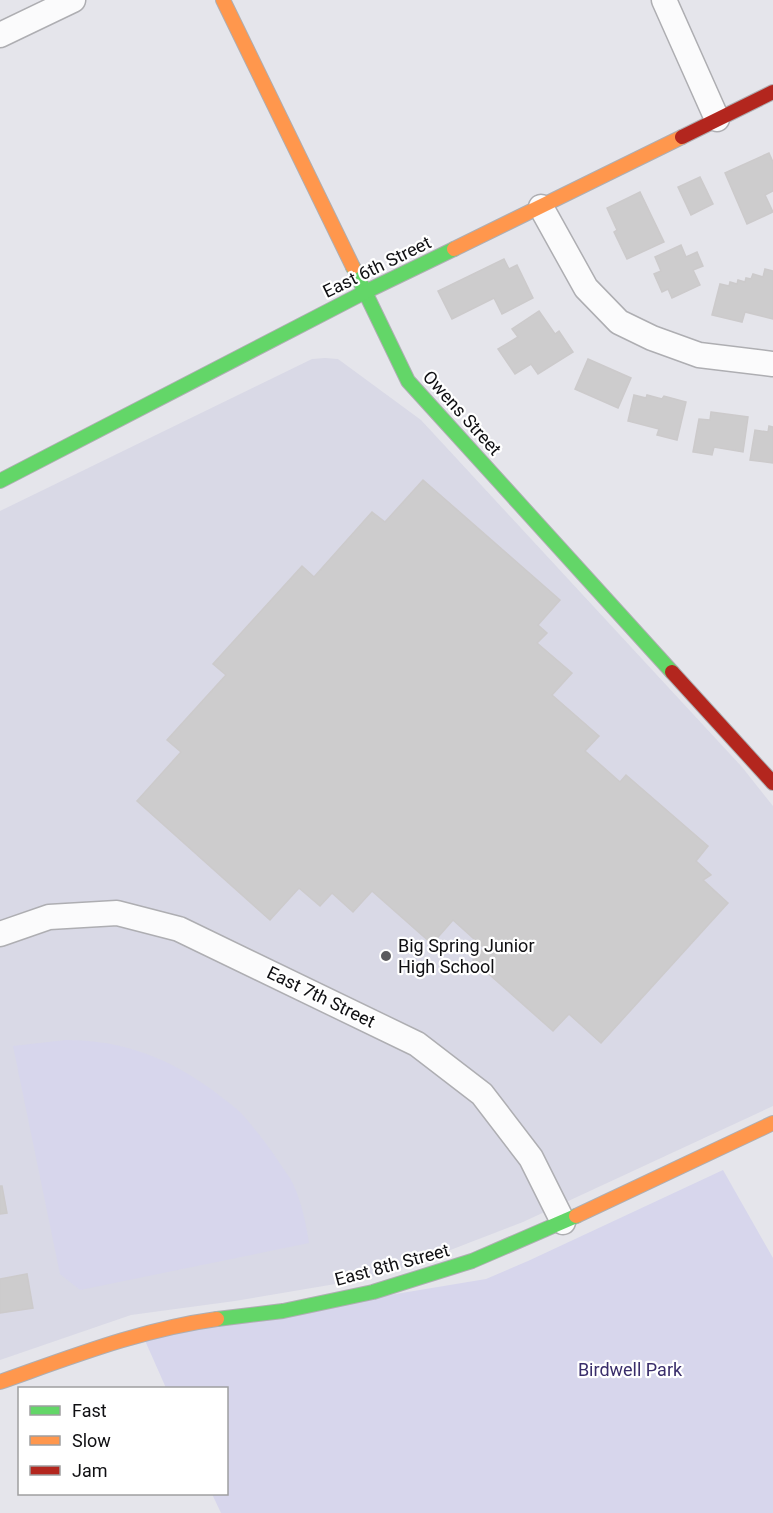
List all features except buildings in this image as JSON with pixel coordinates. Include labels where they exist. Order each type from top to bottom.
[{"type":"street","points":[[0,36],[73,0]]},
{"type":"street","name":"Owens Street","points":[[223,0],[408,381],[773,783]]},
{"type":"street","points":[[664,0],[717,119]]},
{"type":"street","name":"East 6th Street","points":[[2,475],[365,292],[773,92]]},
{"type":"street","points":[[541,207],[586,288],[619,322],[652,338],[699,355],[773,364]]},
{"type":"street","name":"East 7th Street","points":[[0,934],[49,917],[117,913],[179,929],[417,1044],[482,1094],[531,1158],[563,1222]]},
{"type":"street","name":"East 8th Street","points":[[0,1382],[98,1347],[189,1323],[283,1311],[373,1292],[472,1261],[563,1222],[773,1123]]},
{"type":"shaded area","name":"Big Spring Junior High School","points":[[312,359],[338,359],[421,420],[742,767],[773,806],[773,1106],[523,1222],[414,1264],[365,1279],[235,1301],[131,1315],[0,1360],[0,511]]},
{"type":"green space","points":[[66,1040],[107,1043],[145,1053],[198,1080],[234,1107],[259,1135],[292,1182],[305,1221],[309,1243],[80,1290],[60,1274],[13,1046]]},
{"type":"green space","name":"Birdwell Park","points":[[723,1170],[773,1258],[773,1513],[221,1513],[212,1495],[228,1495],[228,1387],[166,1387],[143,1336],[486,1279]]},
{"type":"traffic: fast","points":[[0,481],[365,292],[454,249]]},
{"type":"traffic: fast","points":[[353,267],[408,381],[672,672]]},
{"type":"traffic: fast","points":[[217,1319],[283,1311],[373,1292],[472,1261],[576,1216]]},
{"type":"traffic: slow","points":[[223,0],[353,267]]},
{"type":"traffic: slow","points":[[454,249],[682,137]]},
{"type":"traffic: slow","points":[[576,1216],[773,1123]]},
{"type":"traffic: slow","points":[[0,1382],[134,1337],[217,1319]]},
{"type":"traffic: jam","points":[[682,137],[773,92]]},
{"type":"traffic: jam","points":[[672,672],[773,783]]},
{"type":"place","name":"Big Spring Junior High School","points":[[386,956]]}]
